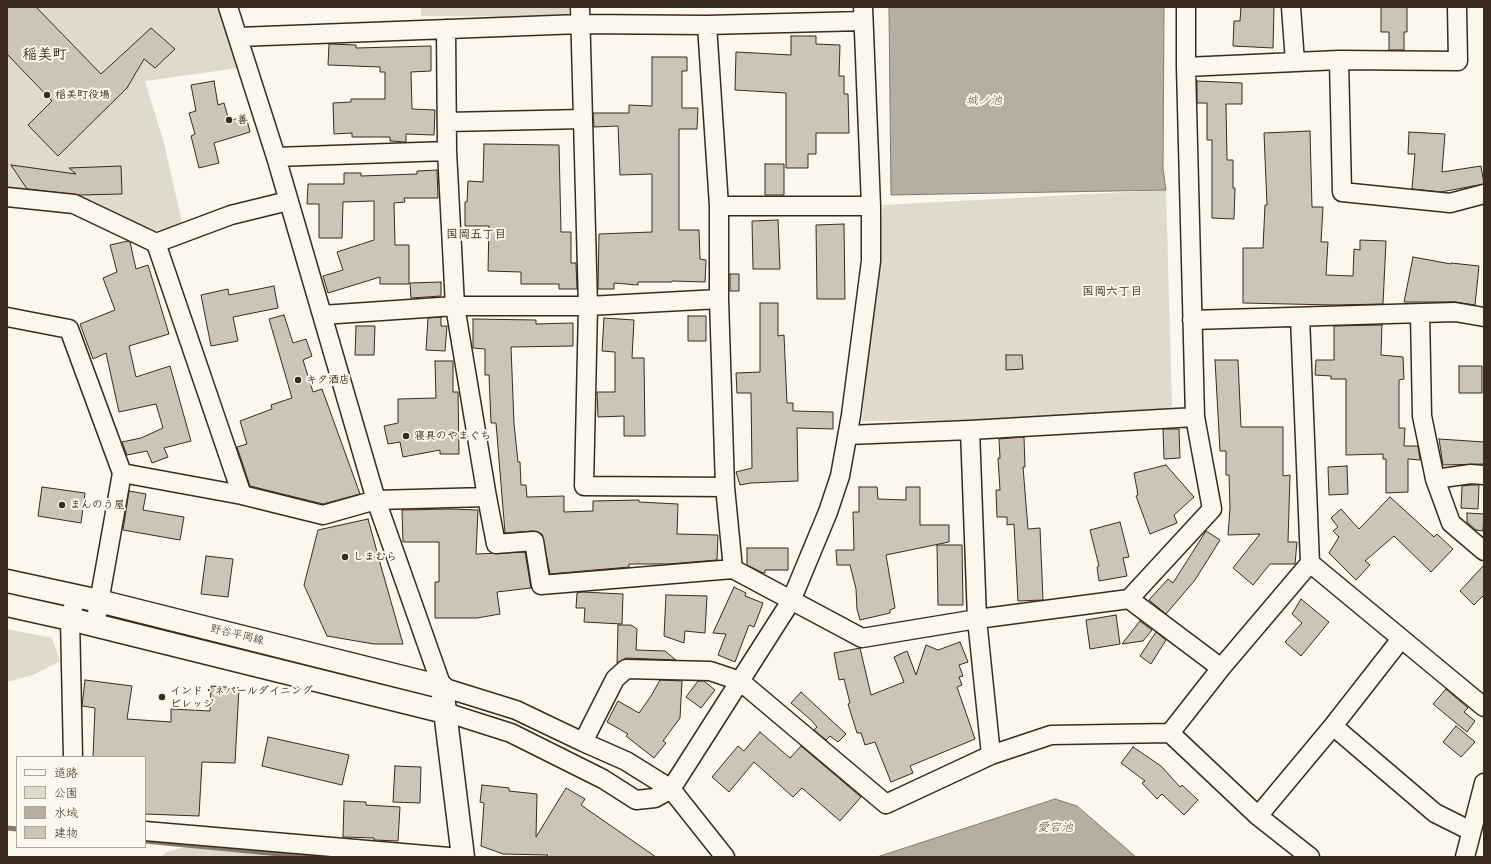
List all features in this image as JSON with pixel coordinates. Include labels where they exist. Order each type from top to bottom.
[{"type":"main road","name":"野谷平岡線","points":[[7,580],[99,601],[442,686]]},
{"type":"main road","points":[[7,605],[95,625],[445,712]]},
{"type":"main road","points":[[442,686],[463,857]]},
{"type":"street","points":[[228,7],[276,157],[376,500],[442,686],[516,710],[626,761],[671,789],[725,857]]},
{"type":"street","points":[[446,29],[446,122],[455,306],[496,544],[534,541],[541,585],[733,569],[862,638],[977,619],[1129,599],[1212,509],[1195,417],[1186,67],[1186,7]]},
{"type":"street","points":[[1291,7],[1295,62]]},
{"type":"street","points":[[1186,67],[1339,60],[1458,61],[1457,7]]},
{"type":"street","points":[[238,37],[446,29],[580,16],[707,25],[863,14],[871,206],[871,261],[848,435],[840,476],[828,512],[791,601],[671,789],[655,798],[636,800],[603,779],[511,733],[445,712]]},
{"type":"street","points":[[580,16],[588,306],[584,486],[725,487]]},
{"type":"street","points":[[707,25],[719,206],[719,299],[725,487],[733,569]]},
{"type":"street","points":[[1339,60],[1342,192],[1450,203],[1484,194]]},
{"type":"street","points":[[446,122],[583,119]]},
{"type":"street","points":[[276,157],[447,151]]},
{"type":"street","points":[[7,197],[74,204],[156,242],[232,215],[288,201]]},
{"type":"street","points":[[719,206],[871,206]]},
{"type":"street","points":[[156,242],[242,495]]},
{"type":"street","points":[[322,315],[455,306],[588,306],[719,299]]},
{"type":"street","points":[[1192,320],[1455,312],[1484,317]]},
{"type":"street","points":[[1420,314],[1422,416],[1436,478],[1451,523],[1484,551]]},
{"type":"street","points":[[7,317],[69,329],[122,473],[95,625]]},
{"type":"street","points":[[1170,733],[1221,668],[1310,563],[1300,317]]},
{"type":"street","points":[[848,435],[970,430],[1195,417]]},
{"type":"street","points":[[970,430],[977,619],[991,755]]},
{"type":"street","points":[[122,473],[242,495],[323,515],[376,500],[487,497]]},
{"type":"street","points":[[1436,478],[1471,474],[1484,475]]},
{"type":"street","points":[[1310,563],[1484,707]]},
{"type":"street","points":[[73,756],[70,619],[76,596]]},
{"type":"street","points":[[1129,599],[1221,668]]},
{"type":"street","points":[[1258,816],[1333,726],[1401,639]]},
{"type":"street","points":[[583,742],[615,679],[626,669],[710,671],[740,681],[886,804],[991,755],[1051,735],[1170,733],[1258,816],[1310,857]]},
{"type":"street","points":[[1333,726],[1435,813],[1471,831]]},
{"type":"street","points":[[1465,857],[1484,783]]},
{"type":"street","points":[[146,831],[448,857]]},
{"type":"green space","points":[[7,7],[217,7],[238,68],[145,81],[164,143],[183,227],[150,231],[7,190]]},
{"type":"green space","points":[[421,7],[569,7],[569,17],[421,16]]},
{"type":"green space","points":[[1166,190],[1172,406],[1156,419],[862,421],[883,205]]},
{"type":"green space","points":[[7,629],[52,638],[60,661],[33,675],[7,682]]},
{"type":"green space","points":[[200,843],[271,850],[288,857],[161,857],[167,852]]},
{"type":"water","name":"城ノ池","points":[[889,7],[1164,7],[1163,168],[1166,190],[891,195]]},
{"type":"water","name":"愛宕池","points":[[1055,799],[1077,806],[1136,857],[877,857]]},
{"type":"building","points":[[7,7],[36,7],[101,74],[151,28],[175,49],[155,68],[144,59],[127,88],[58,156],[28,125],[52,101],[7,54]]},
{"type":"building","points":[[1241,7],[1274,7],[1273,48],[1233,46],[1234,21],[1240,21]]},
{"type":"building","points":[[1381,7],[1407,7],[1407,32],[1404,32],[1404,50],[1389,50],[1389,32],[1381,32]]},
{"type":"building","points":[[791,36],[816,36],[816,44],[840,45],[839,76],[844,76],[844,94],[848,94],[849,133],[816,133],[816,154],[808,154],[808,168],[786,168],[786,93],[735,90],[736,52],[791,55]]},
{"type":"building","points":[[329,44],[356,45],[356,48],[431,46],[431,71],[411,72],[412,109],[435,110],[434,135],[406,134],[406,142],[390,141],[390,137],[352,137],[352,133],[334,134],[333,103],[351,102],[351,99],[385,99],[385,72],[380,72],[380,67],[328,65]]},
{"type":"building","points":[[652,57],[687,57],[687,71],[682,71],[682,108],[698,108],[697,129],[679,129],[679,230],[699,230],[700,259],[706,260],[705,282],[638,282],[638,285],[614,283],[614,289],[598,289],[599,234],[652,232],[652,174],[620,175],[618,126],[594,127],[593,113],[629,113],[629,105],[652,106]]},
{"type":"building","points":[[214,81],[218,105],[224,103],[229,121],[246,116],[250,132],[214,143],[219,163],[199,168],[191,136],[195,134],[189,113],[196,111],[191,85]]},
{"type":"building","points":[[1197,81],[1242,83],[1242,104],[1226,104],[1227,160],[1233,160],[1233,188],[1235,188],[1234,219],[1212,218],[1212,140],[1207,140],[1207,103],[1197,103]]},
{"type":"building","points":[[1310,131],[1312,207],[1323,207],[1321,242],[1328,242],[1326,275],[1353,276],[1354,249],[1360,250],[1360,240],[1386,241],[1383,304],[1334,305],[1243,303],[1243,248],[1263,248],[1265,205],[1267,205],[1264,133]]},
{"type":"building","points":[[1409,132],[1445,134],[1442,172],[1481,166],[1484,184],[1441,192],[1412,189],[1415,154],[1408,154]]},
{"type":"building","points":[[484,144],[559,145],[561,232],[571,232],[571,263],[576,263],[577,289],[559,289],[559,284],[521,284],[521,272],[488,271],[489,226],[465,226],[465,202],[467,202],[468,181],[483,182]]},
{"type":"building","points":[[765,164],[784,164],[784,195],[765,195]]},
{"type":"building","points":[[11,165],[76,174],[69,168],[121,166],[122,194],[80,195],[27,189]]},
{"type":"building","points":[[437,170],[438,198],[404,198],[405,202],[394,203],[395,245],[409,245],[409,284],[380,284],[380,277],[328,293],[323,276],[343,270],[337,252],[374,240],[374,201],[343,202],[342,238],[319,238],[319,204],[307,204],[308,184],[344,184],[344,173],[361,173],[361,176],[417,174],[417,171]]},
{"type":"building","points":[[778,220],[780,269],[753,269],[752,221]]},
{"type":"building","points":[[844,224],[845,299],[817,299],[816,225]]},
{"type":"building","points":[[128,241],[130,242],[136,269],[148,265],[169,334],[129,346],[136,377],[170,366],[191,441],[164,448],[168,457],[152,463],[147,451],[127,455],[122,442],[141,438],[163,428],[156,404],[119,412],[106,353],[93,359],[80,324],[115,310],[103,278],[117,272],[110,245]]},
{"type":"building","points":[[1413,257],[1451,264],[1479,266],[1475,305],[1455,302],[1404,302]]},
{"type":"building","points":[[730,274],[739,274],[739,291],[730,291]]},
{"type":"building","points":[[441,282],[441,296],[411,298],[410,283]]},
{"type":"building","points":[[274,286],[278,308],[233,317],[238,341],[211,346],[201,295],[228,289],[229,295]]},
{"type":"building","points":[[760,303],[778,303],[778,336],[784,335],[787,403],[793,403],[793,411],[833,412],[833,429],[797,428],[798,481],[751,483],[740,485],[736,472],[752,468],[751,393],[737,393],[736,373],[760,372]]},
{"type":"building","points":[[284,315],[293,343],[306,339],[312,356],[303,360],[313,392],[322,389],[360,494],[323,504],[250,486],[237,447],[247,444],[240,421],[272,409],[271,405],[292,398],[269,319]]},
{"type":"building","points":[[688,316],[706,316],[706,341],[688,341]]},
{"type":"building","points":[[441,317],[441,326],[447,326],[445,351],[426,350],[428,318]]},
{"type":"building","points":[[604,318],[634,320],[632,358],[644,358],[645,436],[624,436],[624,416],[598,417],[597,392],[615,392],[615,352],[602,351]]},
{"type":"building","points":[[473,319],[536,320],[536,324],[573,323],[573,346],[511,347],[514,424],[518,462],[520,462],[521,485],[526,485],[527,497],[564,496],[564,512],[593,511],[593,501],[639,500],[639,502],[678,504],[677,534],[718,535],[717,560],[669,564],[629,564],[629,567],[550,574],[542,534],[533,531],[505,533],[496,423],[491,423],[489,375],[485,375],[485,349],[473,348]]},
{"type":"building","points":[[1382,325],[1381,355],[1403,357],[1404,379],[1399,380],[1399,428],[1405,428],[1404,446],[1418,446],[1420,460],[1408,459],[1408,492],[1386,493],[1386,459],[1383,459],[1383,454],[1346,455],[1346,379],[1331,379],[1331,376],[1315,375],[1316,360],[1334,360],[1334,326]]},
{"type":"building","points":[[356,326],[375,326],[374,355],[355,355]]},
{"type":"building","points":[[1006,355],[1022,355],[1023,369],[1006,370]]},
{"type":"building","points":[[1215,360],[1238,360],[1241,427],[1283,427],[1283,476],[1290,475],[1288,542],[1297,542],[1295,564],[1270,564],[1253,585],[1233,568],[1260,534],[1228,535],[1230,508],[1229,475],[1226,475],[1226,451],[1220,451]]},
{"type":"building","points":[[435,361],[453,361],[453,392],[458,392],[459,454],[440,454],[440,450],[403,457],[400,442],[388,444],[384,426],[398,423],[398,399],[436,398]]},
{"type":"building","points":[[1459,366],[1482,366],[1482,393],[1459,393]]},
{"type":"building","points":[[1163,429],[1179,429],[1180,458],[1164,459]]},
{"type":"building","points":[[1024,437],[1025,467],[1023,467],[1028,529],[1040,528],[1043,600],[1018,601],[1014,524],[1007,525],[1007,517],[997,517],[996,490],[1000,490],[998,458],[1000,458],[999,439]]},
{"type":"building","points":[[1439,439],[1484,442],[1484,464],[1443,465]]},
{"type":"building","points":[[1166,465],[1194,497],[1174,515],[1177,523],[1150,534],[1136,496],[1138,495],[1134,473]]},
{"type":"building","points":[[1347,466],[1348,494],[1329,495],[1328,467]]},
{"type":"building","points":[[1479,485],[1478,509],[1461,508],[1462,486]]},
{"type":"building","name":"まんのう屋","points":[[42,487],[85,493],[81,523],[38,516]]},
{"type":"building","points":[[859,487],[877,487],[878,499],[906,500],[906,487],[920,487],[920,525],[949,525],[949,542],[886,555],[895,608],[890,610],[890,613],[860,620],[857,609],[856,589],[850,565],[837,565],[836,550],[854,550],[853,512],[859,512]]},
{"type":"building","points":[[129,491],[146,494],[143,510],[184,517],[180,540],[123,530]]},
{"type":"building","points":[[1390,497],[1434,537],[1437,534],[1453,549],[1431,572],[1394,536],[1365,561],[1370,565],[1356,580],[1329,553],[1339,537],[1333,531],[1338,527],[1331,518],[1341,509],[1359,529]]},
{"type":"building","points":[[402,510],[478,510],[476,554],[525,552],[531,588],[497,592],[500,614],[477,618],[435,618],[435,582],[439,582],[439,542],[403,542]]},
{"type":"building","points":[[1467,513],[1484,514],[1483,531],[1476,530],[1467,522]]},
{"type":"building","name":"しまむら","points":[[368,519],[403,644],[374,644],[327,636],[304,585],[318,530]]},
{"type":"building","points":[[1120,522],[1129,557],[1123,558],[1127,576],[1099,581],[1097,567],[1099,566],[1090,530]]},
{"type":"building","points":[[1206,531],[1220,540],[1195,580],[1166,614],[1149,600],[1168,579],[1173,583]]},
{"type":"building","points":[[937,545],[962,545],[963,605],[938,605]]},
{"type":"building","points":[[747,548],[788,548],[788,570],[765,570],[765,573],[763,573],[747,565]]},
{"type":"building","points":[[206,556],[233,559],[228,597],[201,594]]},
{"type":"building","points":[[1484,565],[1484,595],[1474,605],[1460,591]]},
{"type":"building","points":[[734,587],[746,593],[745,596],[763,603],[754,627],[749,625],[735,662],[718,655],[726,634],[713,633]]},
{"type":"building","points":[[577,593],[623,594],[622,624],[584,622],[585,608],[576,608]]},
{"type":"building","points":[[666,595],[707,596],[705,633],[685,631],[684,643],[664,636]]},
{"type":"building","points":[[1301,599],[1329,622],[1301,656],[1285,642],[1302,623],[1292,614]]},
{"type":"building","points":[[1116,615],[1120,644],[1090,649],[1086,620]]},
{"type":"building","points":[[1140,621],[1152,630],[1143,641],[1122,644]]},
{"type":"building","points":[[618,625],[631,625],[637,629],[636,650],[665,651],[676,660],[626,658],[617,663]]},
{"type":"building","points":[[1156,632],[1166,640],[1151,664],[1140,656]]},
{"type":"building","points":[[960,642],[968,662],[959,665],[963,676],[959,677],[962,685],[957,687],[975,739],[910,766],[913,773],[891,782],[875,742],[865,745],[861,733],[857,733],[848,704],[850,703],[844,679],[839,680],[834,653],[860,648],[871,695],[904,682],[894,657],[907,651],[916,675],[926,645],[938,650]]},
{"type":"building","points":[[85,680],[132,686],[127,719],[171,722],[171,709],[210,711],[211,686],[239,688],[235,763],[202,762],[199,816],[146,814],[146,756],[93,756],[95,708],[82,706]]},
{"type":"building","points":[[660,680],[682,681],[680,718],[663,741],[666,743],[654,758],[626,736],[628,734],[607,722],[618,701],[639,713]]},
{"type":"building","points":[[698,681],[704,681],[715,690],[701,708],[686,697]]},
{"type":"building","points":[[1446,689],[1468,708],[1464,712],[1475,721],[1467,732],[1433,704]]},
{"type":"building","points":[[801,692],[846,734],[838,742],[830,736],[826,740],[814,730],[817,727],[811,720],[791,703]]},
{"type":"building","points":[[1456,726],[1475,742],[1461,757],[1443,742]]},
{"type":"building","points":[[760,732],[790,758],[801,746],[861,797],[840,821],[802,788],[793,797],[754,762],[729,792],[712,777],[738,746],[744,751]]},
{"type":"building","points":[[268,737],[349,755],[342,785],[262,766]]},
{"type":"building","points":[[1133,747],[1161,766],[1180,787],[1182,785],[1198,800],[1184,815],[1162,794],[1157,799],[1142,783],[1145,781],[1121,763]]},
{"type":"building","points":[[395,766],[421,767],[420,803],[393,802]]},
{"type":"building","points":[[482,785],[509,788],[509,791],[537,794],[536,837],[566,788],[585,799],[581,805],[656,857],[546,857],[548,855],[503,854],[481,846],[484,803],[480,802]]},
{"type":"building","points":[[344,801],[366,802],[366,805],[400,807],[398,841],[374,840],[374,838],[343,837]]},
{"type":"waterway","points":[[7,828],[16,829]]},
{"type":"waterway","points":[[146,841],[280,854],[339,856]]},
{"type":"place","name":"稲美町役場","points":[[47,95]]},
{"type":"place","name":"善","points":[[229,120]]},
{"type":"place","name":"キタ酒店","points":[[298,380]]},
{"type":"place","name":"寝具のやまぐち","points":[[406,436]]},
{"type":"place","name":"まんのう屋","points":[[62,505]]},
{"type":"place","name":"しまむら","points":[[345,557]]},
{"type":"place","name":"インド・ネパールダイニング ビレッジ","points":[[162,697]]},
{"type":"district","name":"稲美町","points":[[45,55]]},
{"type":"district","name":"国岡五丁目","points":[[476,235]]},
{"type":"district","name":"国岡六丁目","points":[[1112,292]]}]
